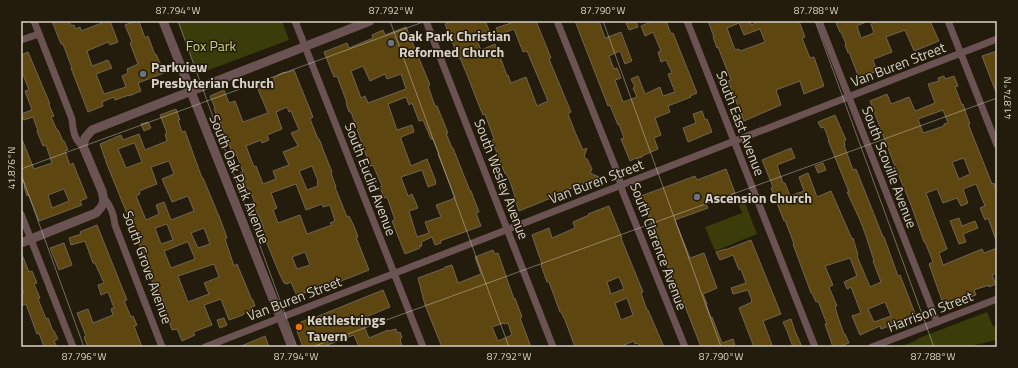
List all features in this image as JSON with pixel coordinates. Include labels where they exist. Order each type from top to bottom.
[{"type":"street","name":"South Grove Avenue","points":[[34,21],[72,119],[73,130],[76,138],[79,143],[84,142],[97,179],[103,202],[110,205],[115,225],[162,347]]},
{"type":"street","name":"South Oak Park Avenue","points":[[163,21],[292,347]]},
{"type":"street","name":"South Euclid Avenue","points":[[295,21],[423,347]]},
{"type":"street","points":[[84,142],[92,130],[97,127],[370,21]]},
{"type":"street","name":"South Wesley Avenue","points":[[426,21],[554,347]]},
{"type":"street","name":"South Clarence Avenue","points":[[558,21],[685,347]]},
{"type":"street","name":"South East Avenue","points":[[687,21],[815,347]]},
{"type":"street","name":"South Scoville Avenue","points":[[819,21],[937,322]]},
{"type":"street","points":[[948,21],[997,145]]},
{"type":"street","points":[[21,40],[39,34]]},
{"type":"street","name":"Van Buren Street","points":[[205,347],[997,39]]},
{"type":"street","points":[[21,243],[96,213],[103,202]]},
{"type":"street","points":[[21,214],[73,347]]},
{"type":"street","name":"Harrison Street","points":[[872,347],[997,299]]},
{"type":"green space","name":"Fox Park","points":[[178,21],[282,21],[289,40],[198,74]]},
{"type":"green space","points":[[745,203],[757,234],[715,251],[705,227],[742,213],[739,205]]},
{"type":"green space","points":[[987,312],[993,326],[997,327],[997,340],[966,347],[900,347],[919,338]]},
{"type":"building","points":[[52,21],[69,21],[71,26],[74,25],[75,29],[80,27],[81,31],[102,23],[101,21],[110,21],[118,42],[110,45],[108,42],[87,51],[92,66],[108,60],[112,68],[96,74],[104,94],[126,87],[122,76],[128,73],[127,69],[138,64],[130,43],[132,42],[125,25],[135,21],[139,21],[145,38],[148,36],[164,73],[138,83],[141,91],[115,100],[114,97],[102,102],[103,106],[88,112],[63,44],[61,44]]},
{"type":"building","points":[[452,21],[485,21],[490,32],[476,38],[481,50],[495,44],[511,83],[526,77],[537,106],[548,101],[527,51],[523,52],[514,29],[499,35],[496,28],[511,23],[510,21],[536,21],[551,58],[549,59],[571,112],[568,114],[575,132],[583,150],[587,148],[584,157],[587,159],[592,169],[590,173],[599,177],[519,211],[511,184],[506,173],[505,174],[492,140],[494,139],[485,114],[483,115],[445,24]]},
{"type":"building","points":[[575,21],[599,21],[605,38],[621,32],[632,61],[625,64],[620,51],[609,56],[614,69],[617,68],[621,78],[615,80],[623,102],[637,97],[633,88],[635,87],[631,79],[638,76],[645,94],[660,87],[663,96],[675,92],[668,74],[672,73],[666,60],[661,62],[658,52],[661,51],[653,32],[645,36],[641,26],[653,21],[666,21],[671,34],[673,33],[697,93],[668,106],[670,112],[655,118],[661,135],[654,138],[658,149],[630,161],[621,139],[624,138],[619,124],[618,125],[610,105],[608,106]]},
{"type":"building","points":[[636,21],[638,27],[629,30],[626,23]]},
{"type":"building","points":[[708,21],[750,21],[751,25],[761,21],[799,21],[805,37],[802,38],[810,58],[814,57],[824,86],[804,94],[800,81],[776,90],[781,105],[744,121],[728,81],[731,80],[718,47],[717,48]],"holes":[[[739,23],[744,35],[760,29],[765,42],[740,51],[739,49],[735,50],[727,28]]]},
{"type":"building","points":[[840,21],[868,21],[857,26],[861,38],[874,33],[871,24],[878,21],[930,21],[939,41],[914,51],[905,30],[886,37],[892,52],[873,60],[877,71],[859,78],[836,23]]},
{"type":"building","points":[[406,27],[430,85],[428,86],[435,106],[437,106],[448,133],[446,133],[479,212],[476,213],[481,226],[440,241],[441,243],[435,245],[432,237],[421,242],[422,246],[419,247],[420,248],[405,254],[392,221],[395,220],[387,197],[384,198],[380,187],[382,186],[373,165],[370,166],[337,76],[334,77],[324,52],[347,43],[349,48],[373,38],[372,35],[383,30],[385,35]],"holes":[[[363,66],[370,81],[385,74],[387,79],[401,74],[406,89],[368,103],[365,96],[361,98],[351,71]],[[406,97],[409,105],[412,103],[419,121],[423,120],[431,139],[433,139],[455,197],[436,205],[441,217],[425,222],[429,233],[417,237],[409,211],[418,208],[412,194],[408,196],[401,177],[422,170],[428,187],[436,184],[436,182],[427,159],[411,166],[401,137],[414,132],[412,125],[397,130],[388,104]]]},
{"type":"building","points":[[997,51],[997,92],[996,92],[982,56]]},
{"type":"building","points":[[28,52],[50,104],[49,105],[54,116],[51,117],[68,150],[65,151],[70,165],[73,163],[87,198],[80,201],[82,205],[39,221],[29,195],[27,196],[21,176],[21,137],[34,169],[52,163],[46,145],[43,146],[33,117],[24,120],[21,114],[32,110],[25,91],[29,90],[21,69],[21,55]],"holes":[[[64,189],[69,201],[52,208],[48,195]]]},
{"type":"building","points":[[294,70],[313,117],[310,119],[332,172],[335,187],[347,217],[349,216],[354,226],[358,237],[356,237],[369,270],[336,283],[335,281],[297,296],[291,282],[287,284],[284,283],[280,275],[266,241],[264,228],[254,206],[256,206],[249,188],[246,189],[240,173],[243,172],[235,151],[232,152],[210,96],[224,90],[229,103],[235,101],[243,122],[268,113],[257,87],[274,80],[273,78],[278,75],[285,72]],"holes":[[[287,107],[289,112],[291,111],[299,130],[291,133],[298,146],[283,152],[289,165],[273,171],[276,179],[263,184],[256,166],[254,167],[246,146],[261,140],[262,143],[269,140],[267,135],[282,129],[276,112]],[[312,166],[318,181],[318,186],[307,190],[299,171]],[[296,184],[306,210],[322,204],[323,207],[330,205],[335,221],[330,223],[332,225],[307,234],[300,215],[278,223],[273,210],[277,208],[271,193]],[[305,252],[310,265],[297,269],[292,257]]]},
{"type":"building","points":[[944,76],[945,79],[954,76],[958,86],[955,87],[970,124],[968,124],[992,184],[994,183],[997,192],[997,240],[988,218],[985,220],[980,208],[985,206],[976,184],[963,189],[968,203],[961,206],[957,198],[943,203],[937,189],[926,193],[947,249],[939,253],[943,265],[982,249],[984,253],[997,248],[997,273],[992,275],[996,284],[974,290],[976,295],[944,306],[929,264],[933,262],[870,101],[887,94],[891,104],[909,97],[915,111],[935,103],[928,84],[939,81],[938,78]],"holes":[[[943,110],[948,123],[944,124],[944,126],[923,133],[918,119]],[[964,158],[970,174],[959,179],[952,162]]]},
{"type":"building","points":[[176,109],[182,132],[185,131],[202,178],[221,221],[234,266],[237,264],[255,306],[251,307],[252,310],[243,315],[229,320],[221,299],[204,305],[212,325],[193,332],[195,335],[182,341],[177,329],[172,330],[165,310],[167,310],[157,285],[154,286],[100,144],[121,135],[123,140],[139,134],[145,150],[167,141],[165,134],[167,133],[160,115]],"holes":[[[134,143],[142,162],[126,168],[118,149]],[[169,161],[174,174],[162,179],[172,202],[188,196],[194,211],[171,220],[164,202],[156,205],[159,214],[146,220],[136,196],[140,194],[139,191],[157,184],[151,167]],[[167,224],[173,240],[161,244],[155,228]],[[204,228],[210,244],[198,248],[191,233]],[[188,242],[195,259],[171,268],[164,251]],[[214,264],[219,277],[204,283],[209,294],[188,302],[178,276]]]},
{"type":"building","points":[[702,111],[712,132],[688,142],[683,128],[696,123],[693,114]]},
{"type":"building","points":[[835,115],[846,140],[844,141],[844,145],[853,170],[856,169],[884,237],[898,276],[900,275],[916,316],[881,329],[880,326],[860,335],[852,316],[861,313],[851,287],[847,289],[844,282],[857,276],[850,258],[825,266],[833,285],[829,287],[837,306],[835,306],[837,314],[849,343],[838,347],[833,347],[825,324],[827,324],[818,301],[816,302],[811,293],[785,220],[784,221],[771,188],[773,187],[762,160],[791,148],[795,158],[777,165],[783,183],[785,183],[790,196],[804,191],[799,177],[808,173],[817,197],[831,191],[852,239],[853,238],[857,256],[870,287],[881,282],[866,236],[847,192],[849,192],[824,127],[821,128],[818,122]],"holes":[[[885,302],[891,316],[874,322],[868,309]]]},
{"type":"building","points":[[148,122],[151,128],[144,131],[141,124]]},
{"type":"building","points":[[823,163],[826,170],[818,173],[815,166]]},
{"type":"building","points":[[726,169],[735,193],[706,204],[708,208],[675,220],[690,258],[704,253],[717,288],[703,294],[706,304],[722,343],[733,339],[735,346],[701,347],[683,301],[681,302],[641,196],[695,176],[697,180]]},
{"type":"building","points":[[609,206],[643,292],[641,293],[647,310],[664,347],[640,347],[638,343],[635,344],[634,341],[619,347],[575,347],[549,282],[547,282],[532,235],[549,228],[552,238],[575,228],[573,222],[589,215],[588,214]],"holes":[[[619,277],[624,289],[611,294],[607,282]],[[627,298],[633,315],[621,320],[615,303]]]},
{"type":"building","points":[[959,218],[962,226],[975,221],[978,228],[963,234],[966,242],[959,244],[950,221]]},
{"type":"building","points":[[97,225],[127,300],[124,301],[131,317],[133,316],[137,325],[134,326],[142,347],[88,347],[84,337],[86,336],[77,313],[88,309],[93,323],[113,315],[111,309],[114,308],[108,292],[101,295],[98,285],[104,283],[95,263],[93,263],[85,241],[71,245],[69,238],[81,234],[80,232]]},
{"type":"building","points":[[751,240],[781,314],[763,321],[772,345],[771,347],[754,347],[739,308],[752,302],[748,290],[733,294],[731,288],[746,283],[741,269],[739,270],[733,255],[720,260],[716,252]]},
{"type":"building","points":[[64,243],[72,265],[59,270],[50,248]]},
{"type":"building","points":[[493,250],[495,254],[498,253],[522,317],[520,318],[531,347],[442,347],[425,305],[418,278],[452,265],[458,283],[481,274],[475,257]],"holes":[[[508,323],[512,335],[498,341],[492,327]]]},
{"type":"building","points":[[21,252],[29,272],[32,271],[37,283],[34,284],[40,298],[38,299],[46,319],[48,318],[58,339],[54,341],[57,347],[44,347],[39,333],[37,334],[26,304],[21,306],[21,294],[24,293],[21,286]]},
{"type":"building","points":[[383,290],[390,307],[361,319],[369,338],[388,330],[396,329],[397,333],[400,332],[402,338],[400,338],[402,347],[359,347],[354,335],[322,347],[303,347],[295,326],[296,324]]},
{"type":"building","points":[[224,318],[227,325],[220,328],[217,320]]},
{"type":"building","points":[[791,319],[802,347],[793,347],[783,322]]},
{"type":"building","points":[[265,336],[269,347],[239,347]]},
{"type":"place","name":"Oak Park Christian Reformed Church","points":[[391,43]]},
{"type":"place","name":"Parkview Presbyterian Church","points":[[143,74]]},
{"type":"place","name":"Ascension Church","points":[[697,197]]},
{"type":"place","name":"Kettlestrings Tavern","points":[[299,327]]}]
